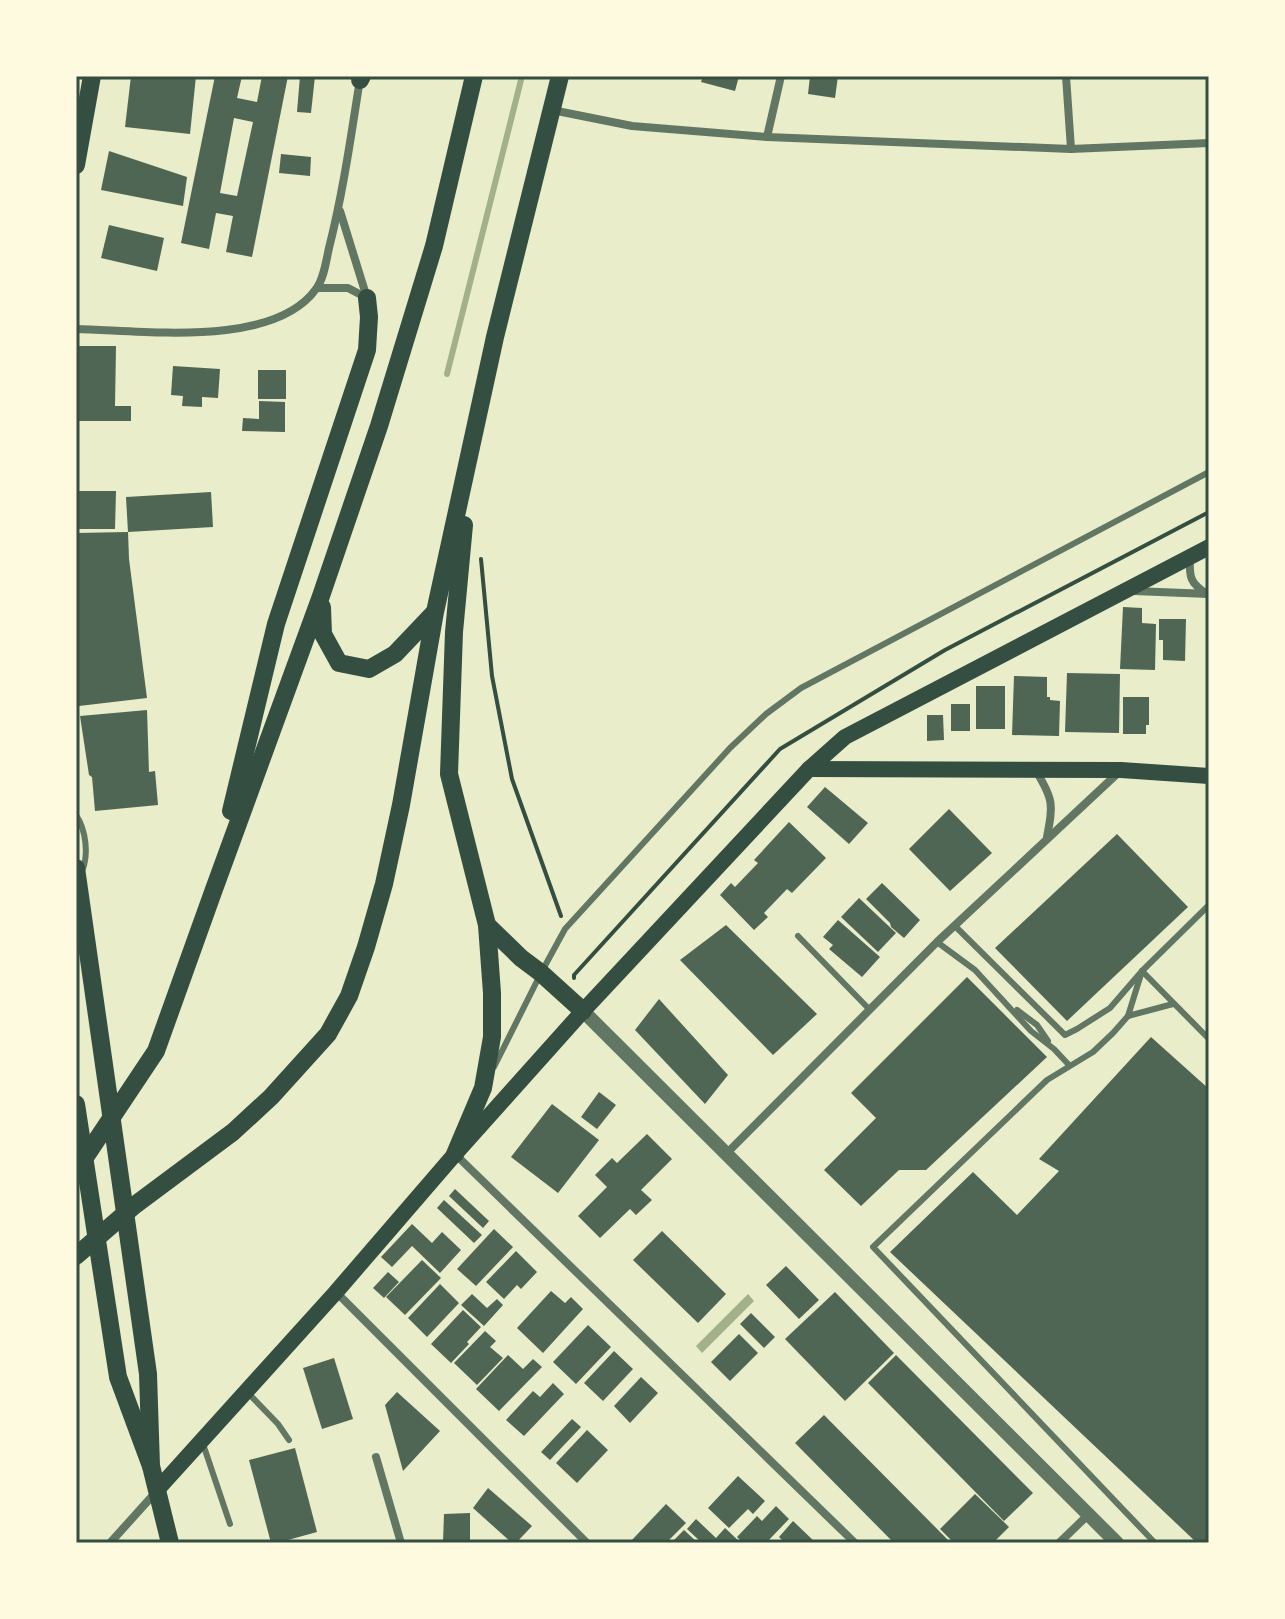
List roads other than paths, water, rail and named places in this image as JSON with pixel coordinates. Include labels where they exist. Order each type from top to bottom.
[{"type":"main road","points":[[76,165],[92,76]]},
{"type":"main road","points":[[76,1171],[156,1051],[321,596],[379,426],[434,246],[474,76]]},
{"type":"main road","points":[[78,1254],[183,1168],[233,1132],[271,1097],[328,1034],[349,996],[384,884],[435,612],[495,337],[560,76]]},
{"type":"main road","points":[[213,892],[276,624],[367,350],[367,298]]},
{"type":"main road","points":[[455,1154],[483,1088],[492,1037],[487,925],[449,774],[454,632],[471,450]]},
{"type":"main road","points":[[157,1490],[583,1011],[809,769],[845,737],[1209,547]]},
{"type":"main road","points":[[321,596],[323,634],[339,663],[369,669],[395,654],[435,612]]},
{"type":"main road","points":[[809,769],[1121,770],[1209,776]]},
{"type":"main road","points":[[77,875],[148,1374],[151,1466]]},
{"type":"main road","points":[[487,925],[583,1011]]},
{"type":"main road","points":[[76,1104],[118,1377],[151,1466],[170,1543]]},
{"type":"street","points":[[767,137],[781,76]]},
{"type":"street","points":[[1066,76],[1071,149]]},
{"type":"street","points":[[76,329],[205,333],[249,327],[276,318],[302,304],[318,288],[340,208],[361,77]]},
{"type":"street","points":[[551,109],[632,126],[767,137],[1071,149],[1209,143]]},
{"type":"street","points":[[340,208],[367,298]]},
{"type":"street","points":[[318,288],[348,288],[367,298]]},
{"type":"street","points":[[1190,558],[1189,575],[1195,586],[1208,594]]},
{"type":"street","points":[[1128,590],[1208,594]]},
{"type":"street","points":[[1035,770],[1050,794],[1052,810],[1047,838]]},
{"type":"street","points":[[726,1154],[937,942],[1121,770]]},
{"type":"street","points":[[583,1011],[1117,1543]]},
{"type":"street","points":[[455,1154],[855,1543]]},
{"type":"street","points":[[336,1292],[587,1543]]},
{"type":"street","points":[[376,1457],[401,1543]]},
{"type":"street","points":[[110,1543],[157,1490]]},
{"type":"street","points":[[1059,1543],[1089,1514]]},
{"type":"lane","points":[[483,1088],[565,929],[730,748],[766,714],[792,694],[1209,472]]},
{"type":"lane","points":[[76,815],[83,825],[86,862],[77,875]]},
{"type":"lane","points":[[955,926],[1065,1035],[1110,1008],[1142,971],[1209,905]]},
{"type":"lane","points":[[798,936],[869,1009]]},
{"type":"lane","points":[[937,942],[975,970],[1031,1031],[1069,1065]]},
{"type":"lane","points":[[1142,971],[1209,1039]]},
{"type":"lane","points":[[1142,971],[1128,1016],[1093,1052],[1047,1080],[873,1247],[1155,1543]]},
{"type":"lane","points":[[1128,1016],[1173,1004]]},
{"type":"lane","points":[[246,1391],[289,1440]]},
{"type":"lane","points":[[202,1441],[230,1524]]},
{"type":"waterway","points":[[447,374],[522,76]]}]
